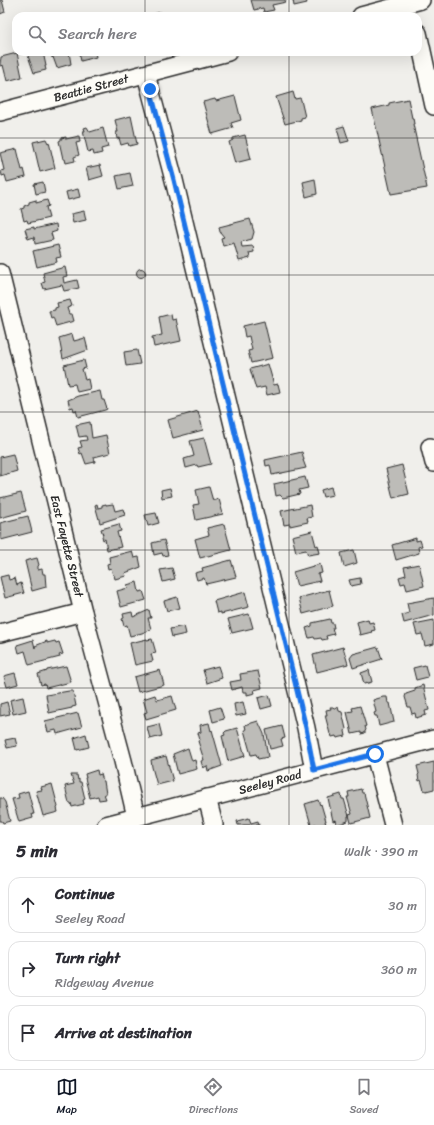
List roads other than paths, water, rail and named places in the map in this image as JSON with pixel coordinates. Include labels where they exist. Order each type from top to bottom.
[{"type":"street","points":[[383,12],[416,6]]},
{"type":"street","points":[[422,52],[434,106]]},
{"type":"street","name":"Beattie Street","points":[[0,112],[213,56]]},
{"type":"street","points":[[146,74],[174,180],[306,728],[314,770]]},
{"type":"street","name":"East Fayette Street","points":[[0,273],[83,612],[123,761],[136,817]]},
{"type":"street","points":[[0,633],[83,612]]},
{"type":"street","name":"Seeley Road","points":[[106,825],[434,739]]},
{"type":"street","points":[[375,754],[393,825]]},
{"type":"street","points":[[207,798],[214,825]]}]
